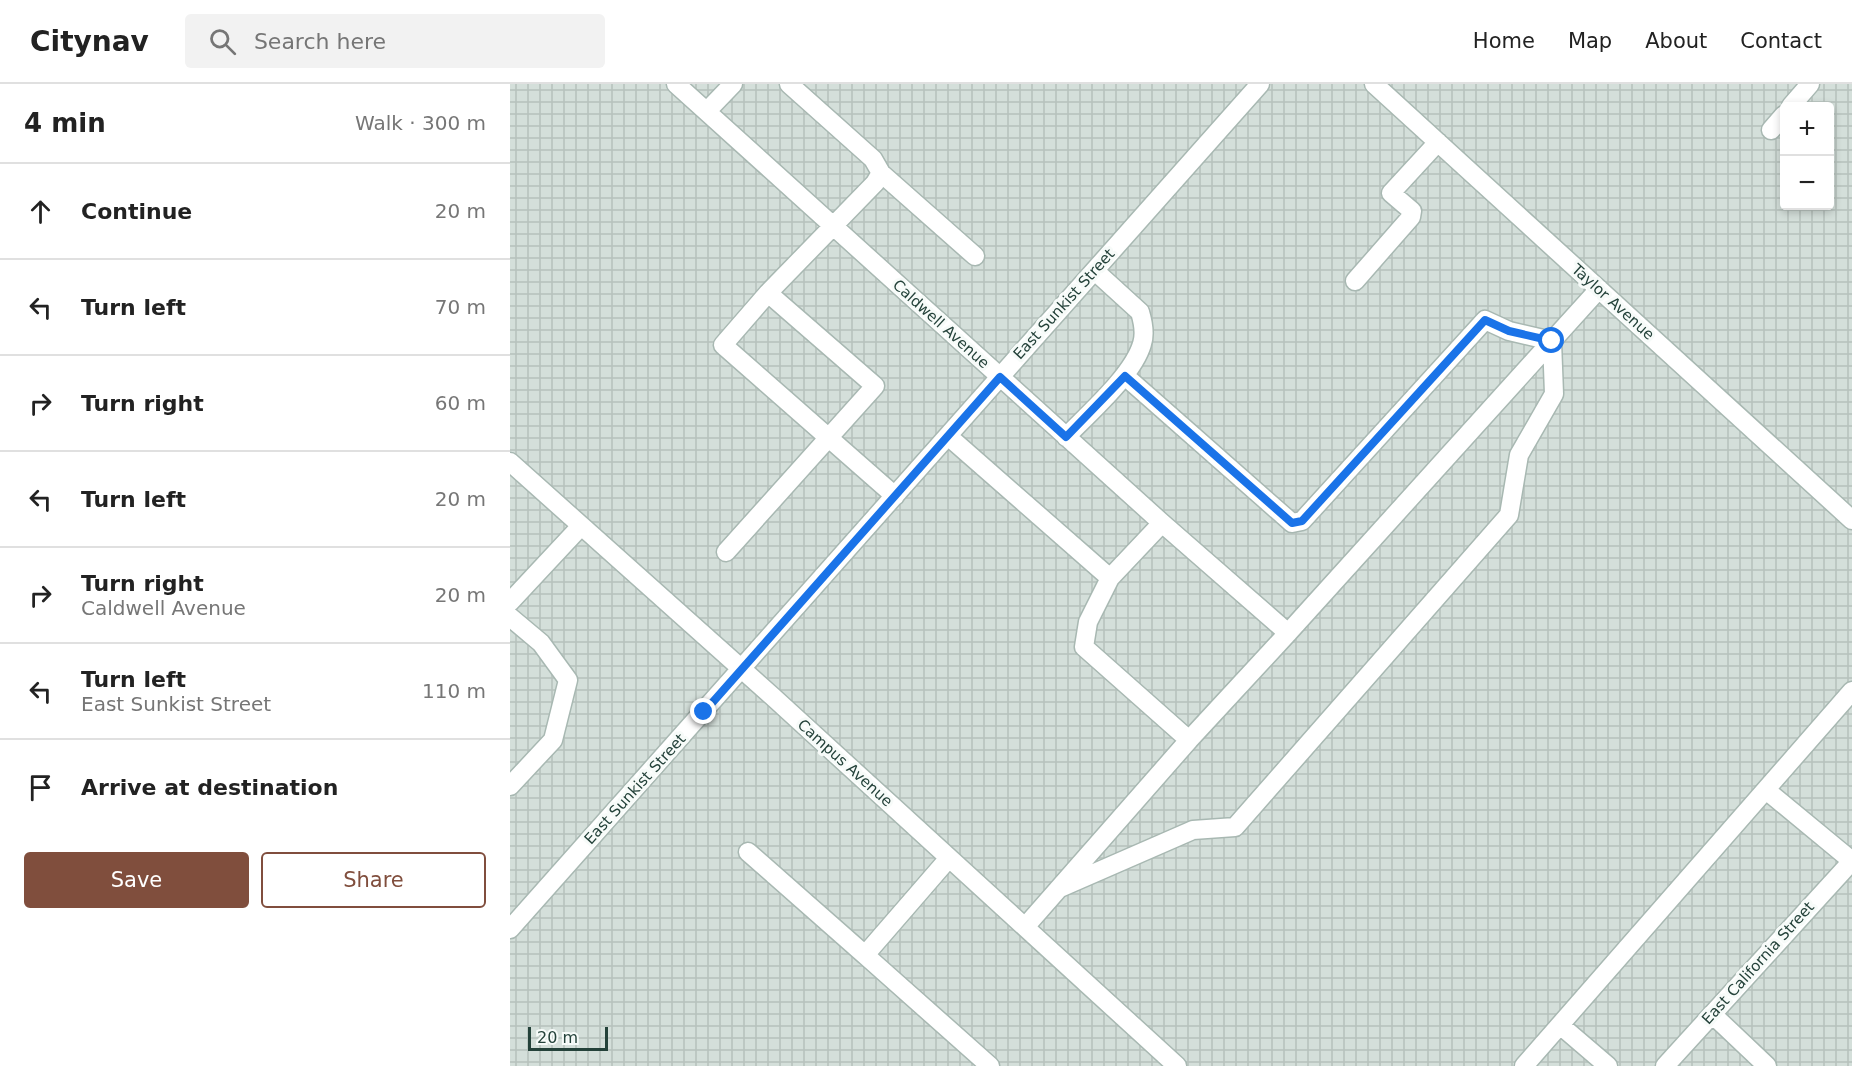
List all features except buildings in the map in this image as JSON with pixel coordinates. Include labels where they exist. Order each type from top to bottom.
[{"type":"street","name":"Caldwell Avenue","points":[[676,84],[1162,524],[1288,633]]},
{"type":"street","points":[[707,111],[733,84]]},
{"type":"street","points":[[789,84],[873,159],[881,173],[975,256]]},
{"type":"street","name":"East Sunkist Street","points":[[510,928],[1260,84]]},
{"type":"street","name":"Taylor Avenue","points":[[1374,84],[1852,520]]},
{"type":"street","points":[[1794,102],[1810,84]]},
{"type":"street","points":[[1772,130],[1780,121]]},
{"type":"street","points":[[1355,281],[1411,218],[1412,211],[1391,193],[1438,142]]},
{"type":"street","points":[[881,173],[875,183],[768,293],[723,345],[895,496]]},
{"type":"street","points":[[1066,437],[1125,376],[1142,344],[1143,321],[1140,312],[1095,270]]},
{"type":"street","points":[[1025,927],[1189,740],[1599,289]]},
{"type":"street","points":[[726,552],[875,386],[768,293]]},
{"type":"street","points":[[1125,376],[1292,523],[1302,521],[1485,320],[1509,331],[1552,341]]},
{"type":"street","points":[[1060,888],[1193,830],[1235,827],[1509,515],[1519,455],[1554,394],[1552,341]]},
{"type":"street","points":[[948,436],[1110,578]]},
{"type":"street","name":"Campus Avenue","points":[[510,462],[742,669],[1177,1066]]},
{"type":"street","points":[[1162,524],[1110,578],[1088,622],[1084,647],[1189,740]]},
{"type":"street","points":[[510,602],[581,525]]},
{"type":"street","points":[[510,617],[541,643],[568,680],[552,740],[510,786]]},
{"type":"street","points":[[1524,1066],[1852,691]]},
{"type":"street","points":[[1766,790],[1852,861]]},
{"type":"street","points":[[748,852],[990,1066]]},
{"type":"street","points":[[865,955],[949,858]]},
{"type":"street","name":"East California Street","points":[[1665,1066],[1852,861]]},
{"type":"street","points":[[1712,1014],[1767,1066]]},
{"type":"street","points":[[1560,1025],[1608,1066]]},
{"type":"shaded area","points":[[510,84],[1852,84],[1852,1066],[510,1066]]},
{"type":"route","points":[[704,712],[1000,377],[1066,437],[1125,376],[1292,523],[1302,521],[1485,320],[1509,331],[1552,341]]}]
